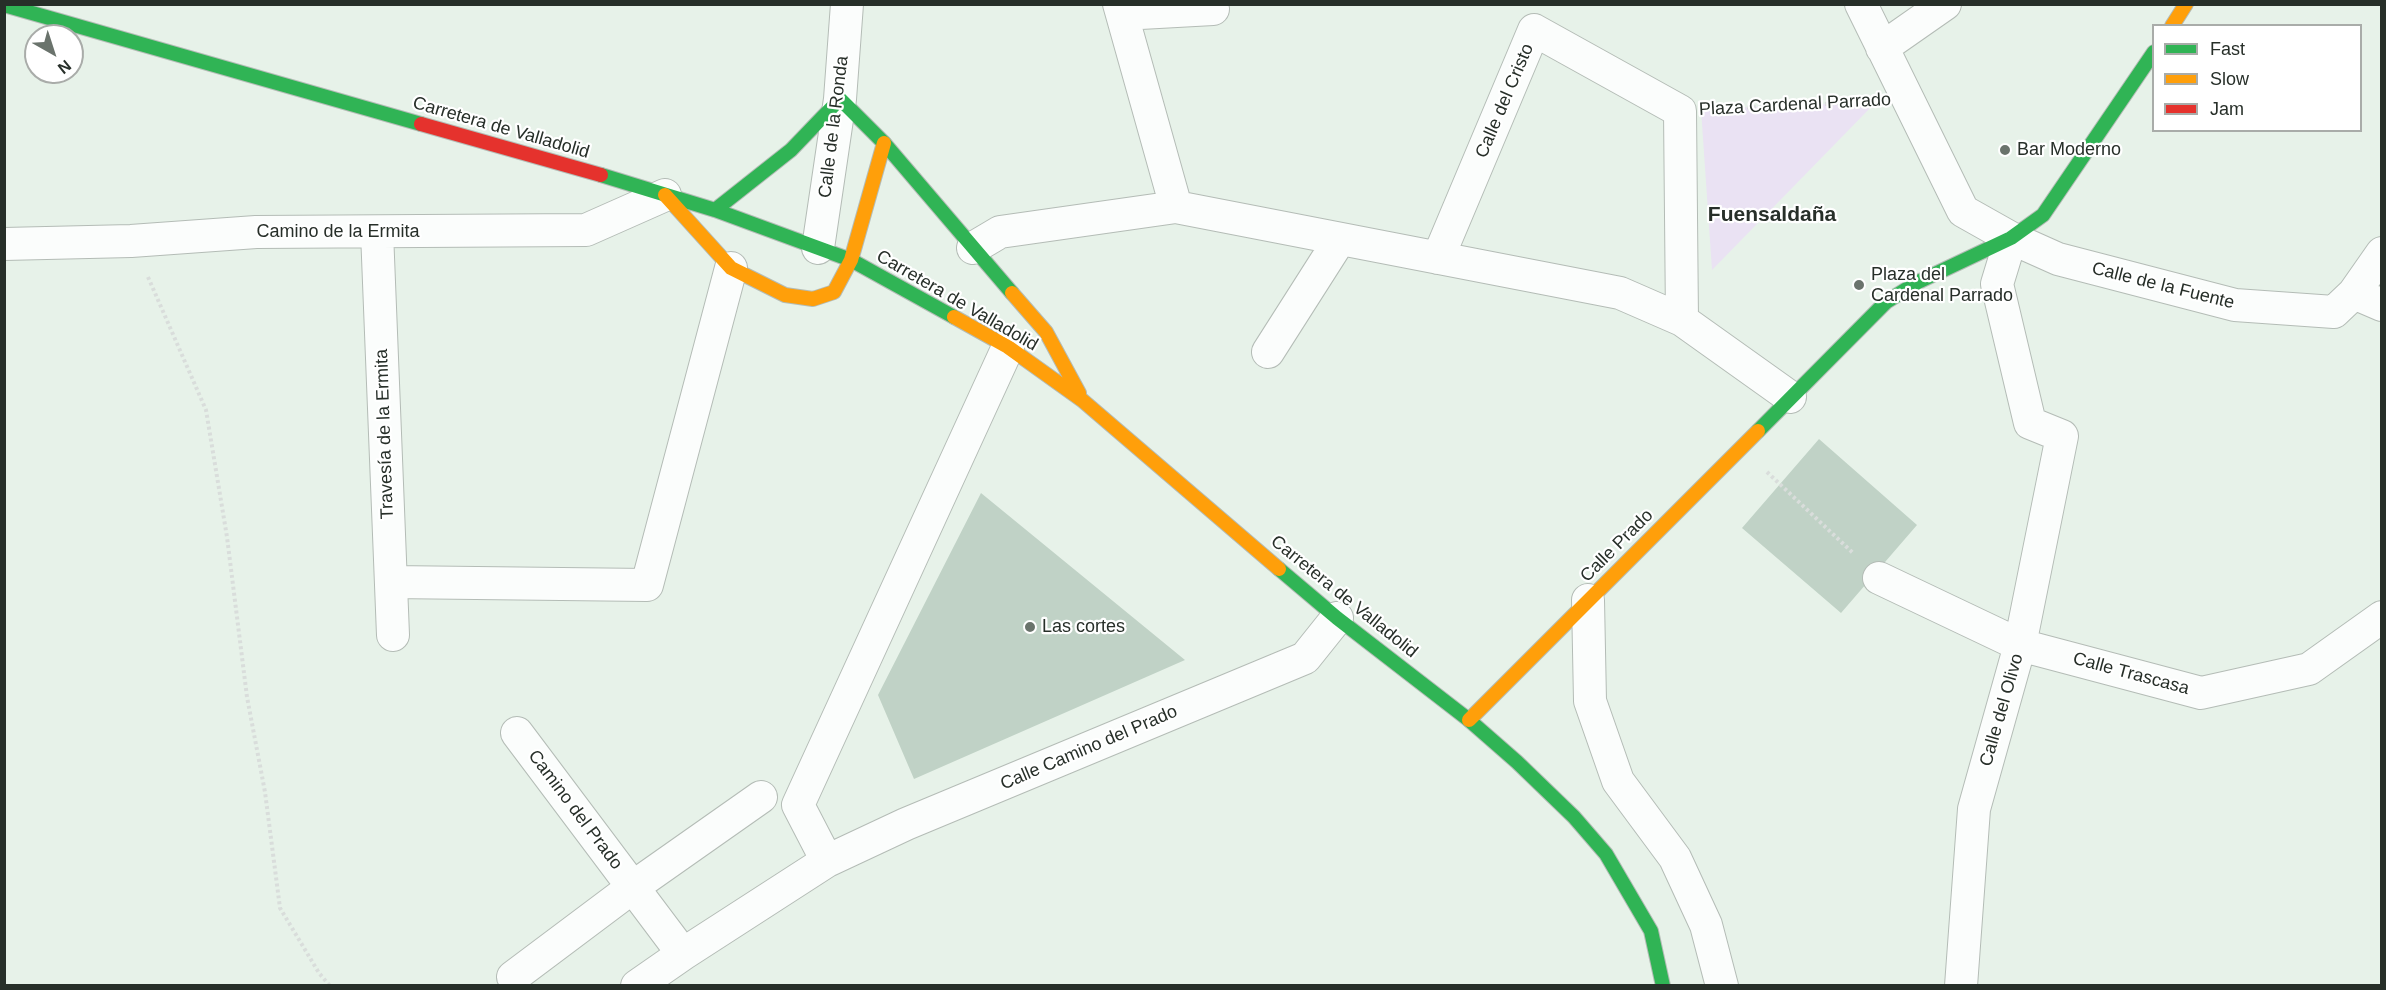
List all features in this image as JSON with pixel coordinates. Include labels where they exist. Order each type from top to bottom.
[{"type":"street","name":"Calle de la Ronda","points":[[818,248],[840,99],[847,4]]},
{"type":"street","points":[[1861,4],[1963,211],[2011,238]]},
{"type":"street","points":[[1882,48],[1945,4]]},
{"type":"street","points":[[2173,24],[2186,4]]},
{"type":"street","name":"Carretera de Valladolid","points":[[4,5],[716,210],[851,260],[1008,347],[1082,400],[1337,618],[1469,720],[1574,817],[1606,854],[1651,931],[1663,986]]},
{"type":"street","points":[[1176,207],[1121,9],[1213,9]]},
{"type":"street","name":"Calle del Cristo","points":[[1438,258],[1534,30],[1680,111]]},
{"type":"street","points":[[973,248],[1000,232],[1176,207],[1620,293],[1682,320],[1790,397],[1886,302],[1918,282],[2011,238],[2043,215],[2152,55]]},
{"type":"street","points":[[716,210],[791,150],[840,99],[884,143],[1046,332],[1082,400]]},
{"type":"street","points":[[1680,111],[1682,320]]},
{"type":"street","points":[[665,195],[731,268],[784,295],[813,299],[834,292],[851,260],[884,143]]},
{"type":"street","name":"Camino de la Ermita","points":[[4,244],[132,241],[256,232],[586,230],[665,195]]},
{"type":"street","name":"Travesía de la Ermita","points":[[376,232],[393,635]]},
{"type":"street","name":"Calle de la Fuente","points":[[2011,238],[2058,260],[2235,305],[2334,312],[2368,299],[2382,253]]},
{"type":"street","name":"Calle del Olivo","points":[[1961,986],[1974,809],[2020,645],[2062,436],[2030,423],[1997,284],[2011,238]]},
{"type":"street","points":[[1268,352],[1340,239]]},
{"type":"street","points":[[391,582],[647,585],[731,268]]},
{"type":"street","points":[[828,861],[798,805],[1008,347]]},
{"type":"street","name":"Calle Prado","points":[[1469,720],[1790,397]]},
{"type":"street","name":"Calle Trascasa","points":[[1879,578],[2020,645],[2201,693],[2309,669],[2382,617]]},
{"type":"street","points":[[1588,600],[1590,701],[1618,781],[1675,858],[1706,925],[1722,986]]},
{"type":"street","name":"Calle Camino del Prado","points":[[637,986],[682,954],[828,861],[906,824],[1305,658],[1337,618]]},
{"type":"street","name":"Camino del Prado","points":[[517,733],[682,954]]},
{"type":"street","name":"Camino del Prado","points":[[513,977],[633,887],[761,797]]},
{"type":"path","name":"Plaza Cardenal Parrado","points":[[1680,111],[1910,100]]},
{"type":"path","points":[[132,241],[206,410],[227,537],[247,697],[265,792],[280,908],[319,973],[330,986]]},
{"type":"path","points":[[1740,447],[1879,578]]},
{"type":"shaded area","points":[[1876,102],[1712,270],[1701,109]]},
{"type":"building","points":[[1819,439],[1917,525],[1841,613],[1742,528]]},
{"type":"building","points":[[981,493],[1185,660],[914,779],[878,695]]},
{"type":"traffic: fast","points":[[4,5],[421,124]]},
{"type":"traffic: fast","points":[[1758,431],[1886,302],[1918,282],[2011,238],[2043,215],[2152,55]]},
{"type":"traffic: fast","points":[[715,210],[791,150],[840,99],[884,143],[1012,293]]},
{"type":"traffic: fast","points":[[601,175],[715,210],[851,260],[954,317]]},
{"type":"traffic: fast","points":[[1279,569],[1337,618],[1469,720],[1574,817],[1606,854],[1651,931],[1663,986]]},
{"type":"traffic: slow","points":[[2173,24],[2186,4]]},
{"type":"traffic: slow","points":[[665,195],[731,268],[785,295],[813,299],[834,292],[851,260],[884,143]]},
{"type":"traffic: slow","points":[[1012,293],[1046,332],[1079,393]]},
{"type":"traffic: slow","points":[[954,317],[1008,347],[1082,400],[1279,569]]},
{"type":"traffic: slow","points":[[1469,720],[1758,431]]},
{"type":"traffic: jam","points":[[421,124],[601,175]]},
{"type":"place","name":"Bar Moderno","points":[[2005,150]]},
{"type":"place","name":"Plaza del Cardenal Parrado","points":[[1859,285]]},
{"type":"place","name":"Las cortes","points":[[1030,627]]},
{"type":"district","name":"Fuensaldaña","points":[[1772,215]]}]
